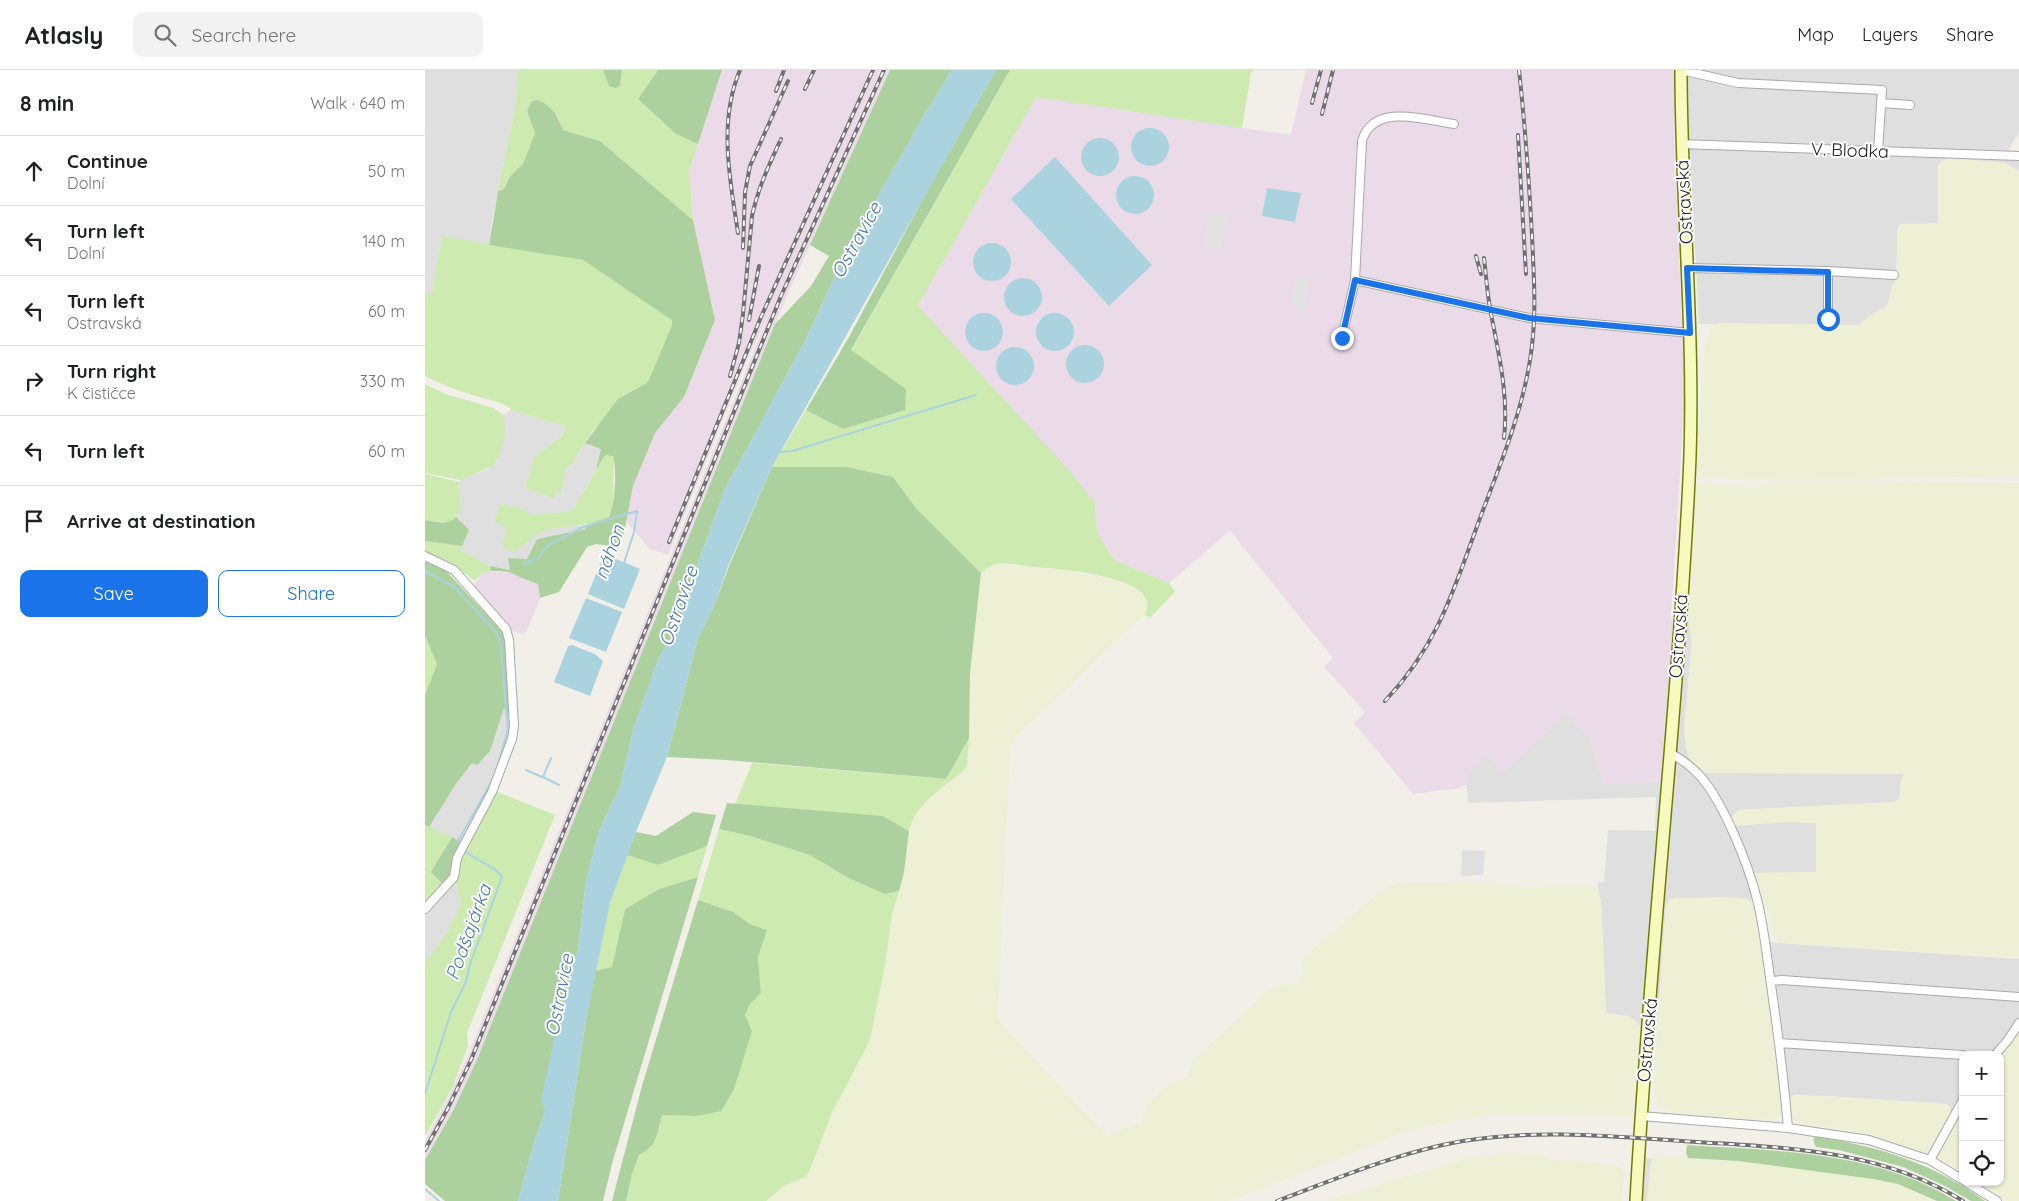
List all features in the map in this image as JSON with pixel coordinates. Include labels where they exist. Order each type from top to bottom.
[{"type":"street","points":[[1681,70],[1737,83],[1882,90],[1878,151]]},
{"type":"street","name":"Ostravská","points":[[1636,1201],[1689,480],[1692,397],[1681,144],[1681,70]]},
{"type":"street","points":[[1881,103],[1909,105]]},
{"type":"street","points":[[1342,338],[1355,280],[1362,147],[1366,131],[1380,119],[1393,116],[1454,124]]},
{"type":"street","name":"V. Blodka","points":[[1681,144],[2019,156]]},
{"type":"street","points":[[1687,268],[1895,275]]},
{"type":"street","points":[[1828,272],[1828,319]]},
{"type":"street","points":[[1355,280],[1529,318],[1690,333]]},
{"type":"street","points":[[425,556],[453,570],[508,633],[513,733],[491,792],[461,847],[454,877],[425,909]]},
{"type":"street","points":[[1670,754],[1691,767],[1701,778],[1728,824],[1757,900],[1771,981],[1788,1128]]},
{"type":"street","points":[[1771,981],[1782,980],[2019,997]]},
{"type":"street","points":[[1998,1051],[2019,1023]]},
{"type":"street","points":[[1779,1044],[1959,1055]]},
{"type":"street","points":[[1930,1160],[1959,1107]]},
{"type":"street","points":[[1641,1116],[1788,1128],[1869,1140],[1930,1160],[1959,1178]]},
{"type":"street","points":[[1973,1186],[1997,1201]]},
{"type":"shaded area","points":[[425,70],[518,70],[515,110],[492,220],[489,245],[442,236],[432,294],[425,293]]},
{"type":"shaded area","points":[[722,70],[890,70],[786,298],[476,1062],[453,1111],[425,1160],[425,1140],[467,1058],[769,314],[747,360],[668,555],[650,549],[626,521],[633,486],[655,433],[684,397],[715,320],[693,220],[689,172]]},
{"type":"shaded area","points":[[1306,70],[1674,70],[1674,141],[1685,391],[1661,782],[1603,783],[1590,739],[1567,714],[1502,774],[1487,756],[1466,775],[1467,785],[1460,786],[1460,788],[1413,794],[1354,723],[1365,712],[1324,667],[1333,658],[1230,531],[1169,583],[1114,560],[1097,532],[1095,503],[918,306],[1036,97],[1291,135]]},
{"type":"shaded area","points":[[1686,70],[2019,70],[2019,133],[2008,150],[2019,151],[2019,171],[2005,163],[1948,158],[1938,166],[1938,223],[1898,226],[1896,280],[1892,286],[1889,303],[1859,325],[1699,324]]},
{"type":"shaded area","points":[[1208,211],[1228,216],[1221,249],[1203,245]]},
{"type":"shaded area","points":[[1296,277],[1310,280],[1304,310],[1290,302]]},
{"type":"shaded area","points":[[512,410],[566,427],[563,435],[535,456],[525,488],[554,499],[557,492],[561,494],[566,468],[576,458],[585,443],[601,449],[596,470],[574,508],[568,513],[530,515],[522,509],[501,504],[499,509],[519,549],[533,536],[543,531],[561,527],[587,525],[586,529],[537,539],[527,559],[510,570],[494,568],[460,550],[468,530],[456,517],[461,505],[459,482],[463,478],[487,470],[497,460],[505,429],[503,415]]},
{"type":"shaded area","points":[[487,571],[511,573],[538,584],[540,598],[524,634],[510,631],[472,588],[482,573]]},
{"type":"shaded area","points":[[1688,618],[1692,643],[1684,729],[1686,749],[1692,762],[1706,773],[1905,774],[1901,778],[1900,798],[1895,802],[1737,810],[1790,822],[1817,823],[1816,872],[1800,872],[1754,881],[1762,898],[1750,901],[1747,899],[1666,904],[1657,1029],[1639,1025],[1637,1022],[1606,1013],[1601,901],[1597,883],[1604,882],[1608,830],[1655,831],[1656,797],[1468,803],[1466,775],[1487,755],[1502,774],[1567,713],[1590,739],[1603,783],[1661,782],[1671,620]]},
{"type":"shaded area","points":[[504,707],[511,719],[510,735],[490,790],[461,842],[429,827],[456,784],[472,763],[490,751]]},
{"type":"shaded area","points":[[1462,850],[1485,851],[1483,875],[1461,876]]},
{"type":"shaded area","points":[[455,878],[461,904],[448,931],[425,963],[425,906]]},
{"type":"shaded area","points":[[1762,942],[2019,959],[2019,1027],[2001,1051],[1959,1051],[1959,1110],[1956,1115],[1951,1113],[1950,1107],[1947,1104],[1828,1096],[1794,1095],[1790,1098],[1790,1106]]},
{"type":"shaded area","points":[[1632,1159],[1652,1159],[1647,1201],[1629,1201]]},
{"type":"green space","points":[[518,70],[603,70],[609,86],[620,86],[622,70],[658,70],[638,99],[676,134],[698,144],[689,172],[693,220],[600,141],[563,130],[558,116],[539,100],[532,101],[527,111],[535,133],[523,164],[510,176],[504,189],[498,191],[515,110]]},
{"type":"green space","points":[[603,70],[622,70],[620,86],[615,88],[609,86]]},
{"type":"green space","points":[[658,70],[722,70],[698,144],[676,134],[638,99]]},
{"type":"green space","points":[[890,70],[952,70],[849,247],[804,343],[725,489],[699,560],[677,630],[660,655],[634,727],[620,787],[600,829],[586,881],[578,950],[558,1022],[545,1112],[518,1201],[445,1201],[425,1184],[425,1160],[453,1111],[476,1062],[775,324],[811,286],[829,256],[810,245]]},
{"type":"green space","points":[[996,70],[1010,70],[851,350],[906,389],[905,410],[843,429],[806,410],[849,337],[931,184]]},
{"type":"green space","points":[[1010,70],[1254,70],[1251,73],[1242,128],[1036,97],[918,306],[1069,470],[1095,503],[1097,532],[1114,560],[1169,583],[1175,592],[1150,618],[1145,614],[1147,601],[1140,591],[1125,583],[1106,577],[1009,564],[992,565],[981,573],[916,508],[893,477],[847,467],[772,467],[806,410],[843,429],[869,365],[851,351]]},
{"type":"green space","points":[[538,100],[554,112],[563,130],[600,141],[693,220],[715,320],[684,397],[655,433],[633,486],[623,538],[612,546],[596,544],[587,547],[559,592],[540,598],[538,584],[509,572],[491,571],[490,566],[510,570],[508,558],[527,559],[537,539],[586,529],[587,525],[609,517],[615,487],[613,456],[605,455],[596,470],[601,449],[585,443],[618,399],[648,382],[672,325],[672,320],[583,260],[489,245],[498,191],[504,189],[510,176],[523,164],[535,133],[527,111],[532,101]]},
{"type":"green space","points":[[1947,158],[2005,163],[2019,171],[2019,476],[1793,480],[1708,478],[1700,476],[1697,466],[1704,352],[1711,328],[1717,323],[1859,325],[1868,317],[1887,306],[1892,286],[1896,279],[1898,226],[1903,224],[1939,223],[1938,166],[1939,163]]},
{"type":"green space","points":[[442,236],[583,260],[672,319],[672,325],[648,382],[624,395],[593,430],[572,464],[566,468],[561,494],[557,492],[554,499],[525,488],[535,456],[563,435],[566,427],[512,410],[497,402],[457,390],[425,376],[425,293],[432,294]]},
{"type":"green space","points":[[425,384],[446,394],[493,408],[503,415],[505,421],[504,442],[493,466],[461,480],[425,473]]},
{"type":"green space","points":[[605,455],[613,455],[614,460],[613,506],[609,517],[594,523],[545,531],[536,535],[513,552],[504,548],[502,543],[508,530],[494,521],[501,504],[522,509],[531,515],[568,512],[574,508]]},
{"type":"green space","points":[[772,467],[847,467],[893,477],[916,508],[981,573],[970,673],[969,738],[946,779],[727,760],[667,757],[698,638],[715,604],[729,566]]},
{"type":"green space","points":[[425,474],[459,482],[461,505],[458,515],[449,522],[425,520]]},
{"type":"green space","points":[[2019,483],[2019,958],[1780,943],[1771,933],[1770,913],[1752,873],[1816,872],[1816,823],[1790,822],[1733,826],[1733,815],[1738,810],[1895,802],[1900,798],[1901,778],[1905,774],[1706,773],[1692,762],[1688,756],[1684,729],[1692,643],[1687,602],[1696,487],[1702,484],[1758,487],[1770,484]]},
{"type":"green space","points":[[456,517],[469,530],[462,546],[425,541],[425,520],[449,522]]},
{"type":"green space","points":[[425,541],[462,546],[460,550],[490,566],[491,571],[482,573],[475,581],[450,562],[425,552]]},
{"type":"green space","points":[[425,559],[440,566],[448,573],[502,631],[506,641],[511,719],[504,708],[490,751],[477,765],[472,763],[456,784],[429,827],[425,825],[425,695],[437,664],[425,636]]},
{"type":"green space","points":[[994,564],[1056,569],[1114,579],[1138,589],[1147,601],[1145,614],[1019,734],[1012,743],[1010,751],[999,1021],[1108,1137],[1119,1130],[1142,1123],[1147,1103],[1171,1083],[1187,1077],[1192,1061],[1267,991],[1280,985],[1299,983],[1302,962],[1305,956],[1380,891],[1388,886],[1400,883],[1493,884],[1529,887],[1587,885],[1598,890],[1601,901],[1606,1013],[1629,1016],[1637,1022],[1641,1033],[1631,1115],[1496,1114],[1441,1123],[1405,1132],[1229,1201],[767,1201],[784,1186],[805,1177],[814,1162],[832,1113],[870,1040],[892,915],[904,872],[907,835],[910,824],[927,800],[967,766],[970,673],[981,573]]},
{"type":"green space","points":[[425,636],[437,664],[425,695]]},
{"type":"green space","points":[[969,738],[967,766],[924,804],[912,821],[909,831],[883,816],[735,804],[752,763],[945,779]]},
{"type":"green space","points":[[495,791],[555,815],[467,1033],[468,1046],[452,1089],[425,1136],[425,963],[448,931],[461,904],[455,878],[459,859]]},
{"type":"green space","points":[[727,803],[883,816],[909,831],[904,872],[899,891],[885,894],[850,879],[810,855],[750,836],[719,829]]},
{"type":"green space","points":[[693,812],[716,815],[707,846],[658,865],[627,855],[636,832],[656,836]]},
{"type":"green space","points":[[425,825],[452,837],[444,850],[445,886],[425,906]]},
{"type":"green space","points":[[719,829],[750,836],[810,855],[850,879],[885,894],[899,891],[892,915],[885,965],[870,1040],[832,1113],[809,1172],[805,1177],[784,1186],[766,1201],[626,1201],[632,1174],[639,1155],[650,1148],[656,1138],[662,1115],[697,1116],[750,1004],[761,993],[758,958],[767,930],[750,924],[733,912],[698,900]]},
{"type":"green space","points":[[452,837],[461,842],[451,876],[445,886],[431,872]]},
{"type":"green space","points":[[707,846],[698,877],[659,889],[625,909],[612,968],[595,971],[610,903],[627,855],[658,865]]},
{"type":"green space","points":[[698,877],[613,1160],[603,1201],[558,1201],[595,971],[612,967],[625,909],[659,889]]},
{"type":"green space","points":[[1729,897],[1747,899],[1754,906],[1772,1005],[1783,1110],[1780,1117],[1773,1120],[1674,1113],[1661,1107],[1653,1093],[1666,904],[1675,898]]},
{"type":"green space","points":[[698,900],[733,912],[750,924],[767,930],[758,958],[761,993],[750,1004],[745,1015],[752,1031],[734,1089],[721,1111],[697,1116],[662,1115],[656,1138],[650,1147],[639,1155],[632,1174],[626,1201],[612,1201],[642,1086]]},
{"type":"green space","points":[[2019,1027],[2019,1201],[2007,1201],[1986,1186],[2004,1186],[2004,1051],[2001,1051]]},
{"type":"green space","points":[[1794,1095],[1938,1103],[1950,1107],[1951,1113],[1929,1150],[1925,1153],[1871,1135],[1794,1121],[1790,1098]]},
{"type":"green space","points":[[1959,1111],[1959,1170],[1935,1155]]},
{"type":"green space","points":[[1815,1137],[1861,1145],[1904,1158],[1946,1177],[1985,1201],[1971,1201],[1943,1185],[1903,1167],[1839,1150],[1816,1147],[1813,1140]]},
{"type":"green space","points":[[1687,1145],[1791,1152],[1826,1156],[1860,1163],[1893,1172],[1925,1184],[1956,1201],[1937,1201],[1898,1184],[1873,1179],[1738,1161],[1688,1158],[1686,1152]]},
{"type":"green space","points":[[1503,1153],[1534,1154],[1559,1162],[1573,1160],[1620,1167],[1624,1172],[1622,1201],[1326,1201],[1468,1158]]},
{"type":"green space","points":[[1658,1156],[1738,1161],[1873,1179],[1898,1184],[1937,1201],[1647,1201],[1650,1166],[1652,1159]]},
{"type":"water","name":"Ostravice","points":[[952,70],[996,70],[772,467],[728,566],[715,604],[698,638],[667,757],[636,832],[610,903],[586,1020],[558,1201],[518,1201],[545,1112],[541,1100],[558,1022],[578,950],[586,881],[600,829],[620,787],[634,727],[660,655],[677,630],[699,560],[725,489],[804,343],[849,247]]},
{"type":"water","points":[[1150,128],[1163,134],[1169,147],[1163,160],[1150,166],[1137,160],[1131,147],[1137,134]]},
{"type":"water","points":[[1100,138],[1113,144],[1119,157],[1113,170],[1100,176],[1087,170],[1081,157],[1087,144]]},
{"type":"water","points":[[1055,157],[1152,265],[1109,306],[1011,199]]},
{"type":"water","points":[[1135,176],[1148,182],[1154,195],[1148,208],[1135,214],[1122,208],[1116,195],[1122,182]]},
{"type":"water","points":[[1267,188],[1301,193],[1295,222],[1262,216]]},
{"type":"water","points":[[992,243],[1005,249],[1011,262],[1005,275],[992,281],[979,275],[973,262],[979,249]]},
{"type":"water","points":[[1023,278],[1036,284],[1042,297],[1036,310],[1023,316],[1010,310],[1004,297],[1010,284]]},
{"type":"water","points":[[984,313],[997,319],[1003,332],[997,345],[984,351],[971,345],[965,332],[971,319]]},
{"type":"water","points":[[1055,313],[1068,319],[1074,332],[1068,345],[1055,351],[1042,345],[1036,332],[1042,319]]},
{"type":"water","points":[[1085,345],[1098,351],[1104,364],[1098,377],[1085,383],[1072,377],[1066,364],[1072,351]]},
{"type":"water","points":[[1015,347],[1028,353],[1034,366],[1028,379],[1015,385],[1002,379],[996,366],[1002,353]]},
{"type":"water","points":[[604,554],[640,569],[624,609],[588,594]]},
{"type":"water","points":[[586,598],[622,612],[606,652],[569,638]]},
{"type":"water","points":[[572,645],[595,654],[603,661],[590,696],[554,682],[568,646]]},
{"type":"waterway","points":[[780,452],[792,451],[976,395]]},
{"type":"waterway","points":[[524,564],[539,557],[548,545],[583,527],[637,511],[634,532],[624,563]]},
{"type":"waterway","name":"Podšajárka","points":[[425,571],[453,586],[496,632],[500,640],[508,729],[496,772]]},
{"type":"waterway","name":"náhon","points":[[551,758],[543,777],[559,785]]},
{"type":"waterway","points":[[526,770],[542,777]]},
{"type":"waterway","name":"Podšajárka","points":[[460,846],[458,841],[493,779]]},
{"type":"waterway","name":"Podšajárka","points":[[425,1094],[451,1012],[466,982],[470,964],[502,877],[495,870],[464,850]]},
{"type":"waterway","name":"Podšajárka","points":[[425,1189],[439,1201]]},
{"type":"railway","points":[[738,233],[729,172],[728,130],[729,110],[740,70]]},
{"type":"railway","points":[[776,91],[784,70]]},
{"type":"railway","points":[[805,89],[814,70]]},
{"type":"railway","points":[[669,542],[761,317],[873,70]]},
{"type":"railway","points":[[425,1150],[471,1060],[781,296],[884,70]]},
{"type":"railway","points":[[1312,103],[1321,70]]},
{"type":"railway","points":[[1322,114],[1333,70]]},
{"type":"railway","points":[[1385,701],[1417,661],[1450,599],[1507,446],[1526,382],[1534,329],[1534,283],[1528,173],[1519,70]]},
{"type":"railway","points":[[743,248],[745,192],[750,166],[788,81]]},
{"type":"railway","points":[[1518,135],[1526,274]]},
{"type":"railway","points":[[730,376],[739,343],[754,206],[768,167],[781,139]]},
{"type":"railway","points":[[1476,256],[1481,274]]},
{"type":"railway","points":[[1484,258],[1489,302],[1504,389],[1504,438]]},
{"type":"railway","points":[[749,320],[759,266]]},
{"type":"railway","points":[[1277,1201],[1369,1166],[1439,1146],[1490,1137],[1545,1134],[1755,1146],[1827,1153],[1862,1160],[1896,1170],[1930,1183],[1963,1201]]},
{"type":"route","points":[[1342,338],[1355,280],[1529,318],[1690,333],[1687,268],[1828,272],[1828,319]]}]
